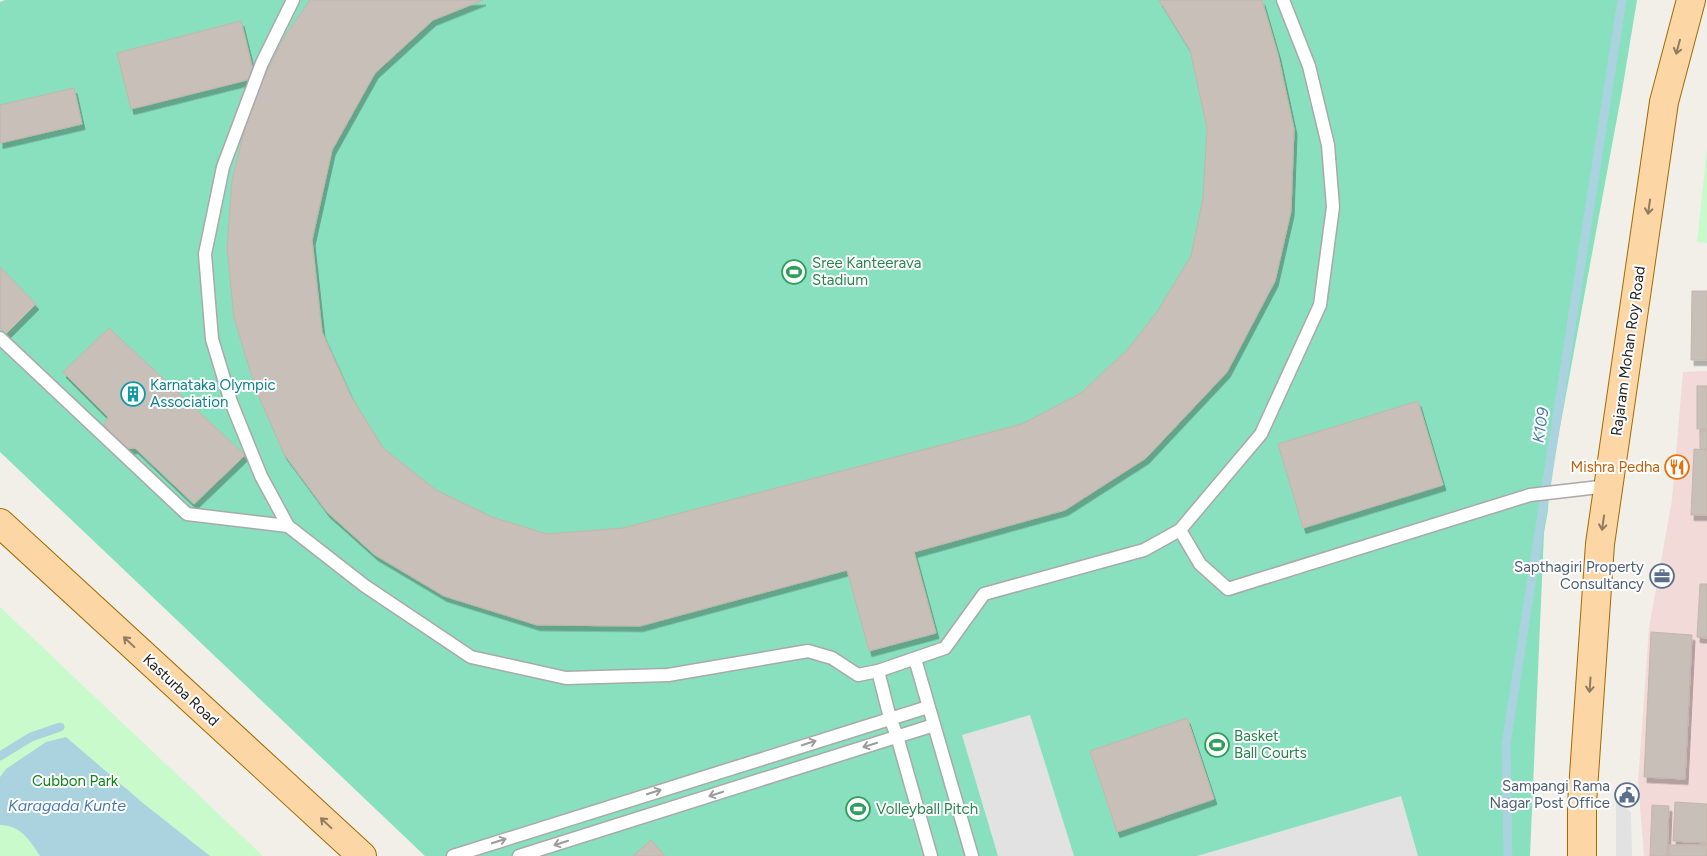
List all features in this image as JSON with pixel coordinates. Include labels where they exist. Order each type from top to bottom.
[{"type":"main road","name":"Rajaram Mohan Roy Road","points":[[1582,856],[1582,804],[1599,553],[1664,102],[1691,0]]},
{"type":"main road","name":"Kasturba Road","points":[[0,523],[362,856]]},
{"type":"lane","points":[[293,0],[262,63],[223,167],[205,254],[212,339],[231,402],[261,476],[288,526],[365,586],[471,657],[566,678],[668,675],[808,651],[832,658],[858,675],[878,671],[945,648],[984,594],[1144,550],[1180,530],[1261,434],[1320,305],[1333,207],[1328,145],[1309,66],[1283,0]]},
{"type":"lane","points":[[0,338],[187,514],[288,526]]},
{"type":"lane","points":[[1180,530],[1200,564],[1228,588],[1530,495],[1608,486]]},
{"type":"lane","points":[[915,659],[972,856]]},
{"type":"lane","points":[[878,671],[931,856]]},
{"type":"lane","points":[[453,856],[928,707]]},
{"type":"lane","points":[[519,856],[934,725]]},
{"type":"shaded area","points":[[1707,371],[1707,856],[1644,856],[1638,782],[1649,628],[1672,500],[1683,372]]},
{"type":"shaded area","points":[[1030,715],[1074,856],[998,856],[962,735]]},
{"type":"shaded area","points":[[1401,796],[1418,856],[1197,856]]},
{"type":"shaded area","points":[[1616,802],[1631,812],[1632,856],[1616,856]]},
{"type":"green space","name":"Sree Kanteerava Stadium","points":[[5,0],[1637,0],[1549,487],[1544,533],[1530,856],[425,856],[0,452],[0,2]]},
{"type":"green space","points":[[1707,149],[1707,243],[1697,242]]},
{"type":"green space","name":"Cubbon Park","points":[[0,607],[263,856],[0,856]]},
{"type":"water","name":"Karagada Kunte","points":[[66,737],[144,804],[210,856],[40,856],[24,834],[13,828],[0,825],[0,777],[6,769],[46,742]]},
{"type":"building","points":[[310,0],[483,0],[433,20],[375,73],[332,150],[312,240],[322,332],[351,396],[383,448],[436,490],[492,517],[547,534],[623,528],[1022,424],[1081,393],[1127,350],[1157,312],[1191,256],[1203,198],[1207,128],[1190,50],[1159,0],[1262,0],[1278,55],[1294,129],[1291,211],[1275,281],[1227,372],[1146,458],[1065,510],[914,552],[936,633],[869,651],[847,570],[640,626],[537,625],[444,596],[375,555],[327,512],[284,454],[256,390],[234,318],[227,247],[232,180],[252,101],[285,36]]},
{"type":"building","points":[[241,21],[255,78],[131,109],[117,53]]},
{"type":"building","points":[[74,88],[82,124],[0,143],[0,105]]},
{"type":"building","points":[[0,267],[36,304],[6,334],[0,328]]},
{"type":"building","points":[[1692,291],[1707,291],[1707,360],[1691,360]]},
{"type":"building","name":"Karnataka Olympic Association","points":[[109,328],[245,455],[194,504],[135,448],[124,449],[104,425],[108,417],[63,372]]},
{"type":"building","points":[[1697,386],[1707,386],[1707,429],[1697,429]]},
{"type":"building","points":[[1418,401],[1443,485],[1303,528],[1278,444]]},
{"type":"building","points":[[1700,431],[1707,431],[1707,449],[1700,449]]},
{"type":"building","points":[[1694,449],[1707,450],[1707,515],[1691,515]]},
{"type":"building","points":[[1700,584],[1707,584],[1707,638],[1697,637]]},
{"type":"building","points":[[1651,632],[1692,635],[1685,779],[1644,777]]},
{"type":"building","points":[[1187,718],[1214,799],[1117,832],[1090,751]]},
{"type":"building","points":[[1675,802],[1707,804],[1707,843],[1673,841]]},
{"type":"building","points":[[1652,805],[1669,806],[1667,856],[1650,856]]},
{"type":"building","points":[[651,840],[665,856],[633,856]]},
{"type":"building","points":[[1669,845],[1707,845],[1707,856],[1669,856]]},
{"type":"waterway","name":"K109","points":[[1508,856],[1506,744],[1622,0]]},
{"type":"waterway","points":[[0,756],[31,737],[60,727]]},
{"type":"place","name":"Sree Kanteerava Stadium","points":[[794,272]]},
{"type":"place","name":"Karnataka Olympic Association","points":[[133,394]]},
{"type":"place","name":"Mishra Pedha","points":[[1677,467]]},
{"type":"place","name":"Sapthagiri Property Consultancy","points":[[1662,576]]},
{"type":"place","name":"Basket Ball Courts","points":[[1217,745]]},
{"type":"place","name":"Sampangi Rama Nagar Post Office","points":[[1627,795]]},
{"type":"place","name":"Volleyball Pitch","points":[[858,809]]}]
